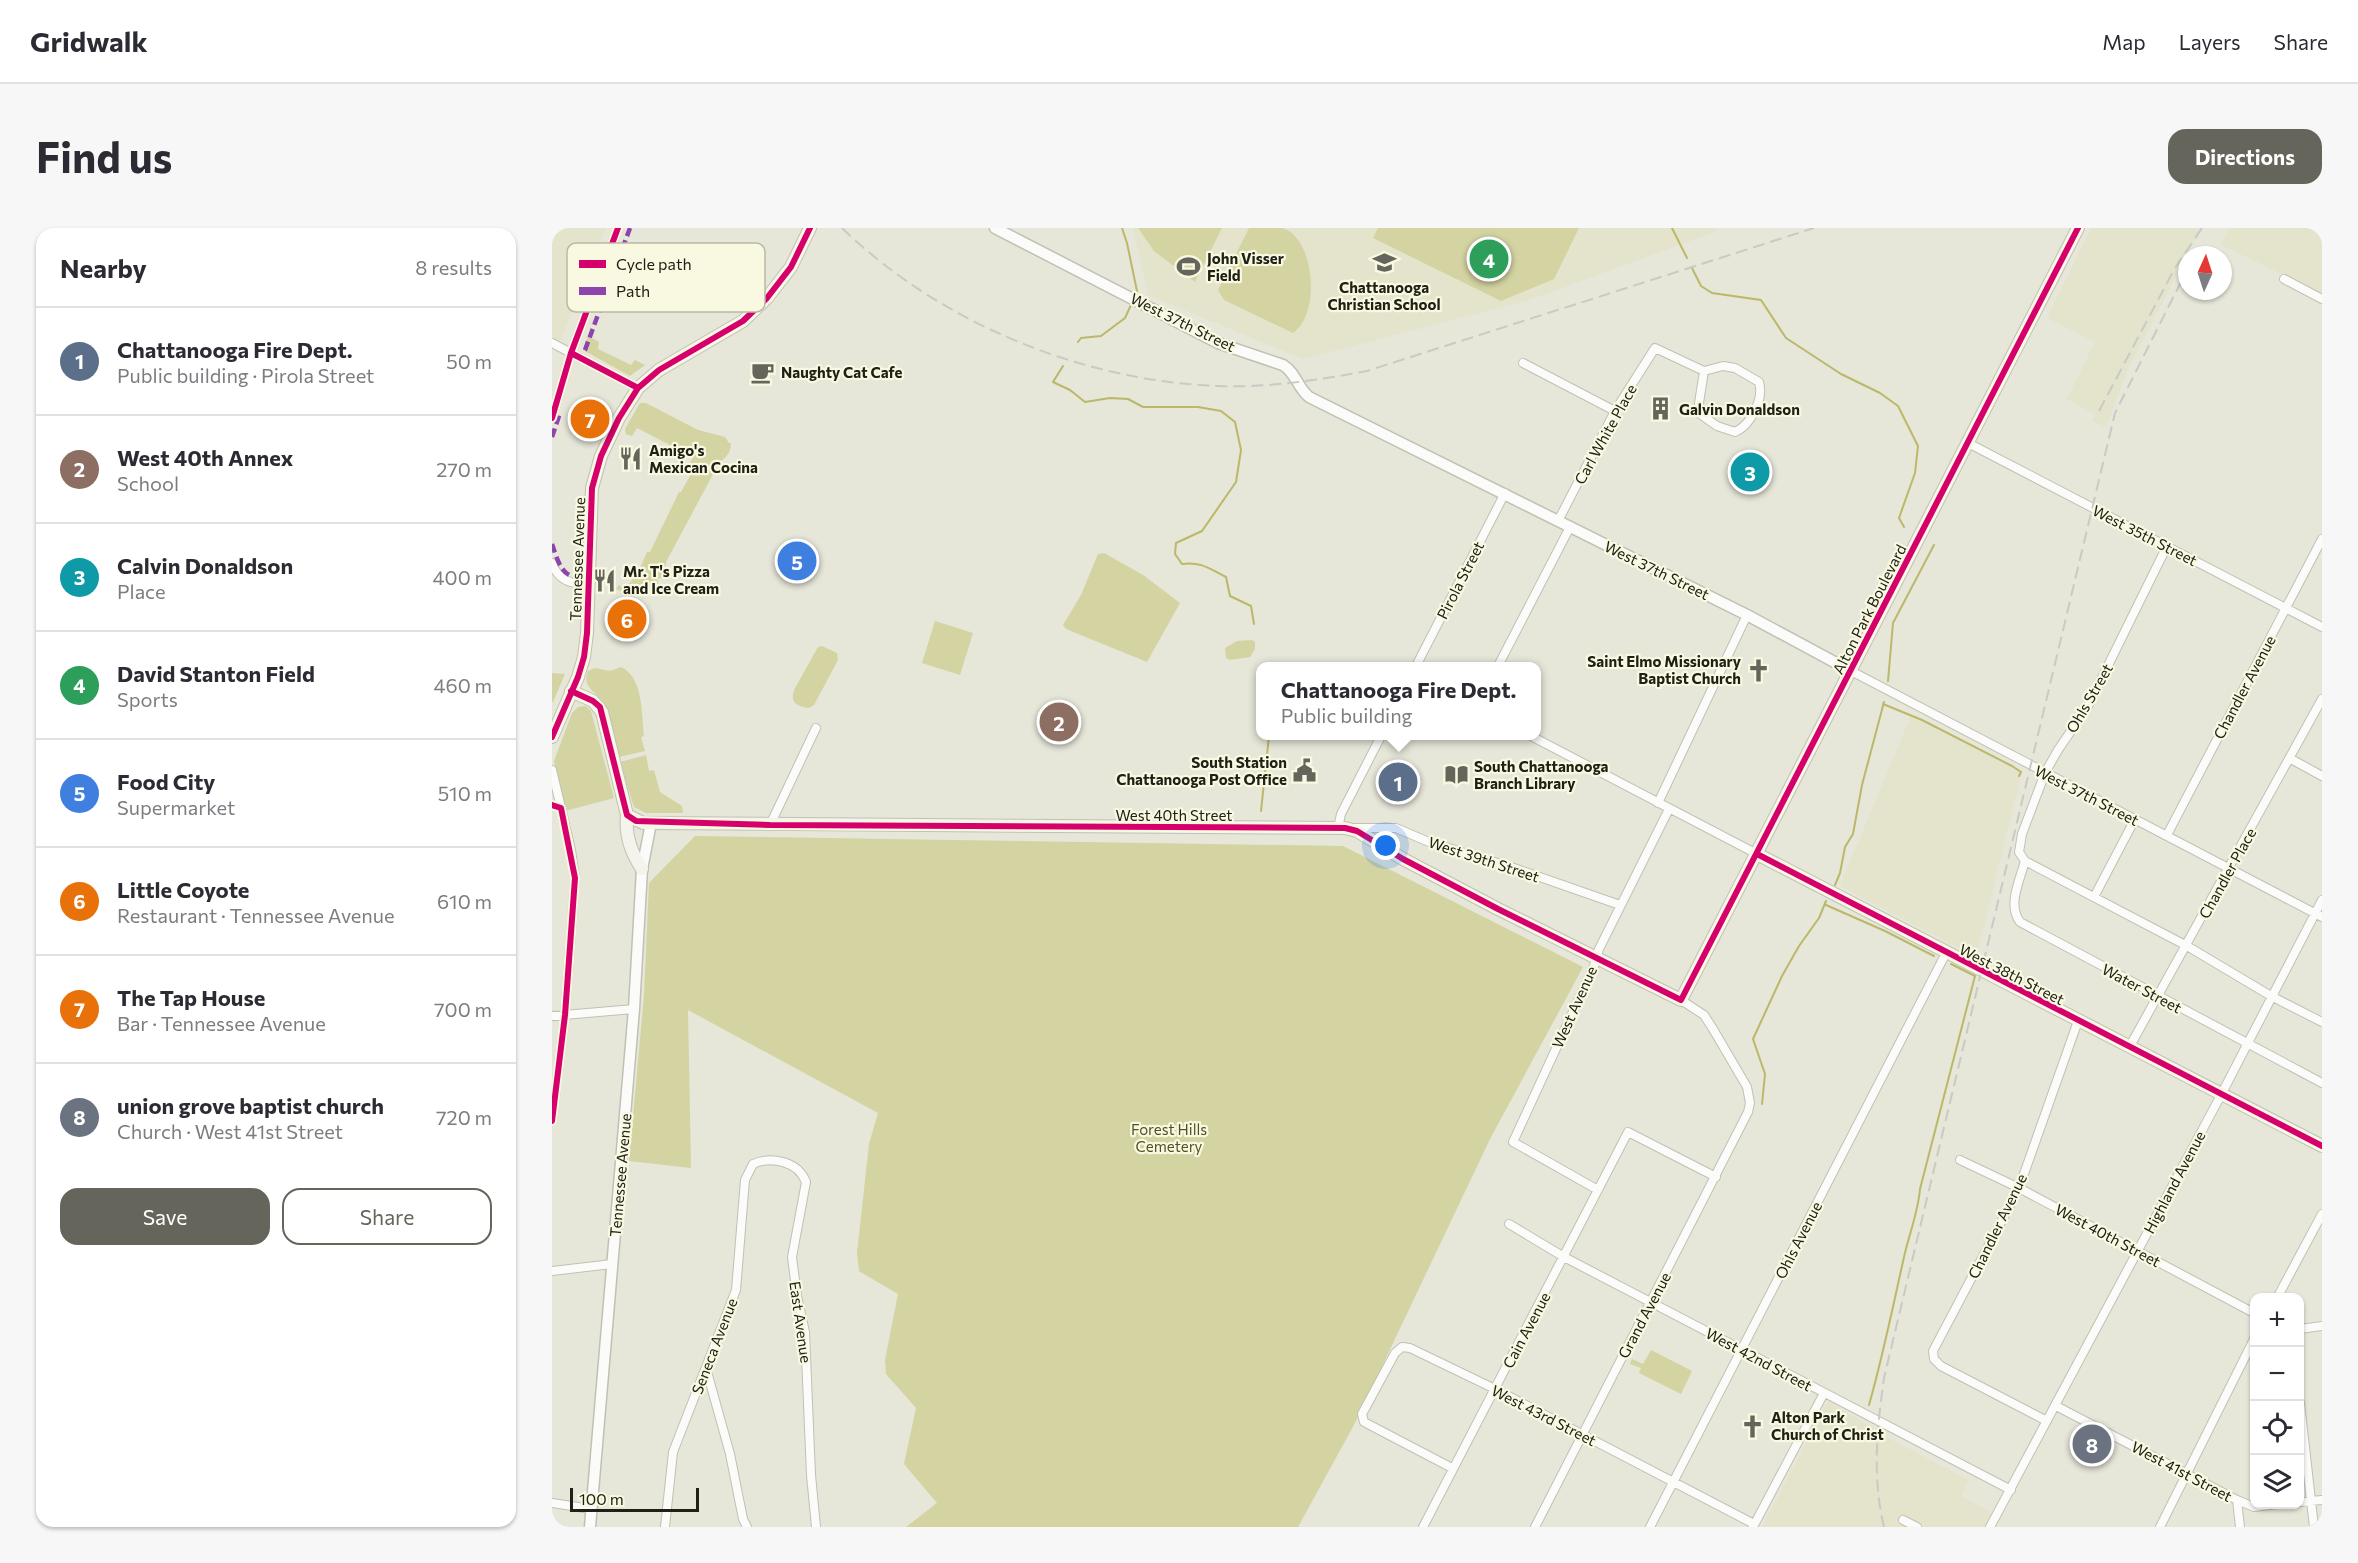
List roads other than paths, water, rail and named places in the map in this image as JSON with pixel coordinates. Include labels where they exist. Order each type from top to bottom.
[{"type":"main road","name":"Tennessee Avenue","points":[[765,300],[791,267],[810,228]]},
{"type":"main road","name":"Alton Park Boulevard","points":[[1681,1000],[2078,228]]},
{"type":"main road","name":"Tennessee Avenue","points":[[552,737],[585,654],[592,485],[601,456],[619,418],[638,388],[678,358],[717,338],[752,312]]},
{"type":"main road","points":[[571,691],[593,701],[602,712],[627,815],[626,826],[630,842],[634,856],[642,868]]},
{"type":"main road","name":"West 40th Street","points":[[627,815],[636,821],[651,823],[1341,828],[1357,831],[1414,865],[1681,1000]]},
{"type":"main road","name":"West 38th Street","points":[[1757,854],[2322,1146]]},
{"type":"street","points":[[612,243],[618,228]]},
{"type":"street","name":"West 37th Street","points":[[995,228],[1218,343],[1283,365],[1292,370],[1301,390],[1309,396],[1747,615],[2318,915]]},
{"type":"street","points":[[2284,279],[2322,299]]},
{"type":"street","points":[[552,418],[571,353],[586,312]]},
{"type":"street","points":[[552,344],[638,388]]},
{"type":"street","name":"Carl White Place","points":[[1558,521],[1615,411],[1655,348],[1704,371]]},
{"type":"street","points":[[1523,363],[1615,411]]},
{"type":"street","points":[[1723,366],[1735,368],[1759,382],[1762,391],[1744,428],[1735,432],[1717,426],[1700,414],[1698,403],[1704,371],[1723,366]]},
{"type":"street","name":"West 35th Street","points":[[1968,443],[2322,627]]},
{"type":"street","name":"Pirola Street","points":[[1418,662],[1505,493]]},
{"type":"street","points":[[1500,662],[1569,526]]},
{"type":"street","name":"Chandler Avenue","points":[[2167,835],[2322,539]]},
{"type":"street","name":"Ohls Street","points":[[2025,861],[2019,852],[2022,834],[2045,773],[2088,706],[2168,546]]},
{"type":"street","points":[[552,564],[555,571],[565,581],[589,585]]},
{"type":"street","points":[[1658,803],[1747,615]]},
{"type":"street","name":"Chandler Place","points":[[2130,1046],[2291,759],[2322,699]]},
{"type":"street","points":[[770,825],[816,728]]},
{"type":"street","points":[[1341,828],[1341,814],[1378,740]]},
{"type":"street","name":"West 38th Street","points":[[1540,740],[1757,854]]},
{"type":"street","points":[[2291,759],[2322,776]]},
{"type":"street","points":[[552,770],[571,850],[575,878],[565,1015],[552,1121]]},
{"type":"street","name":"West Avenue","points":[[1598,1190],[1513,1142],[1620,905],[1669,808]]},
{"type":"street","points":[[2094,897],[2135,819]]},
{"type":"street","name":"Tennessee Avenue","points":[[590,1527],[634,1009],[642,868],[651,823]]},
{"type":"street","name":"West 39th Street","points":[[1341,828],[1396,828],[1429,842],[1620,905]]},
{"type":"street","points":[[2025,861],[2187,946],[2271,996],[2322,1022]]},
{"type":"street","name":"Water Street","points":[[2025,861],[2013,905],[2020,922],[2322,1083]]},
{"type":"street","name":"Highland Avenue","points":[[1990,1527],[2221,1095],[2271,996],[2318,915],[2322,900]]},
{"type":"street","name":"Ohls Avenue","points":[[1650,1527],[1946,953]]},
{"type":"street","name":"West 40th Street","points":[[1681,1000],[1704,1015],[1747,1087],[1750,1103]]},
{"type":"street","points":[[552,1016],[634,1009]]},
{"type":"street","name":"Chandler Avenue","points":[[2047,1421],[1941,1366],[1934,1359],[1933,1351],[2019,1188],[2078,1021]]},
{"type":"street","name":"Grand Avenue","points":[[1535,1527],[1716,1176],[1748,1112],[1750,1103]]},
{"type":"street","name":"Cain Avenue","points":[[1423,1527],[1628,1132],[1716,1176]]},
{"type":"street","name":"East Avenue","points":[[753,1164],[764,1159],[788,1164],[800,1171],[806,1182],[792,1257],[796,1296],[805,1332],[811,1474],[816,1527]]},
{"type":"street","name":"West 40th Street","points":[[1960,1160],[2019,1188],[2250,1311]]},
{"type":"street","name":"Seneca Avenue","points":[[665,1527],[673,1452],[736,1290],[745,1180],[753,1164]]},
{"type":"street","points":[[2280,1293],[2322,1214]]},
{"type":"street","name":"West 42nd Street","points":[[1509,1224],[1564,1257],[2011,1490]]},
{"type":"street","points":[[552,1271],[612,1264]]},
{"type":"street","points":[[2284,1286],[2285,1293]]},
{"type":"street","points":[[2304,1328],[2322,1326]]},
{"type":"street","name":"West 43rd Street","points":[[1452,1468],[1364,1422],[1362,1414],[1395,1353],[1402,1347],[1410,1348],[1495,1389],[1754,1525]]},
{"type":"street","points":[[2160,1527],[2250,1347]]},
{"type":"street","points":[[705,1368],[730,1454],[743,1519],[747,1527]]},
{"type":"street","points":[[1754,1525],[1824,1393]]},
{"type":"street","name":"West 41st Street","points":[[2056,1406],[2250,1505]]},
{"type":"street","points":[[2304,1439],[2314,1527]]},
{"type":"street","points":[[2237,1500],[2240,1527]]},
{"type":"street","points":[[2304,1502],[2322,1500]]},
{"type":"street","points":[[552,1503],[591,1509]]},
{"type":"street","points":[[1903,1520],[1917,1527]]},
{"type":"waterway","points":[[1122,228],[1137,291]]},
{"type":"waterway","points":[[1672,228],[1687,258]]},
{"type":"waterway","points":[[1692,268],[1701,286],[1712,293],[1761,300],[1786,338],[1841,374],[1880,393],[1898,406],[1918,446],[1915,473],[1899,518],[1904,527]]},
{"type":"waterway","points":[[1078,342],[1081,338],[1101,336],[1125,318],[1131,305]]},
{"type":"waterway","points":[[1063,366],[1053,382],[1070,390],[1085,402],[1110,398],[1128,399],[1143,407],[1198,407],[1221,411],[1235,422],[1241,450],[1236,482],[1202,531],[1176,543],[1175,554],[1182,564],[1200,565],[1226,577],[1230,596],[1251,606],[1254,624]]},
{"type":"waterway","points":[[1888,681],[1893,623],[1934,545]]},
{"type":"waterway","points":[[1835,885],[1845,847],[1853,834],[1862,785],[1884,702]]},
{"type":"waterway","points":[[1883,704],[1922,720],[2012,766],[2021,772],[2019,776]]},
{"type":"waterway","points":[[1261,811],[1269,740]]},
{"type":"waterway","points":[[1762,1104],[1765,1074],[1753,1039],[1782,976],[1799,946],[1819,918],[1826,901]]},
{"type":"waterway","points":[[1826,905],[1934,956]]},
{"type":"waterway","points":[[1869,1405],[1920,1189],[1975,976],[1951,964]]},
{"type":"railway","points":[[842,228],[881,262],[923,292],[968,318],[1016,341],[1065,359],[1116,373],[1167,382],[1218,386],[1293,383],[1367,371],[1814,228]]},
{"type":"railway","points":[[2099,411],[2175,268],[2202,228]]},
{"type":"railway","points":[[1884,1527],[1877,1471],[1879,1415],[1884,1378],[2115,413],[2178,288]]},
{"type":"place","name":"David Stanton Field","points":[[1489,259]]},
{"type":"place","name":"Chattanooga Christian School","points":[[1384,263]]},
{"type":"place","name":"John Visser Field","points":[[1189,267]]},
{"type":"place","name":"Naughty Cat Cafe","points":[[763,372]]},
{"type":"place","name":"Galvin Donaldson","points":[[1661,409]]},
{"type":"place","name":"The Tap House","points":[[590,419]]},
{"type":"place","name":"Amigo's Mexican Cocina","points":[[631,459]]},
{"type":"place","name":"Calvin Donaldson","points":[[1750,472]]},
{"type":"place","name":"Food City","points":[[797,561]]},
{"type":"place","name":"Mr. T's Pizza and Ice Cream","points":[[605,580]]},
{"type":"place","name":"Little Coyote","points":[[627,619]]},
{"type":"place","name":"Saint Elmo Missionary Baptist Church","points":[[1759,670]]},
{"type":"place","name":"West 40th Annex","points":[[1059,722]]},
{"type":"place","name":"South Station Chattanooga Post Office","points":[[1305,771]]},
{"type":"place","name":"South Chattanooga Branch Library","points":[[1456,775]]},
{"type":"place","name":"Chattanooga Fire Dept.","points":[[1398,782]]},
{"type":"place","name":"Alton Park Church of Christ","points":[[1753,1426]]},
{"type":"place","name":"union grove baptist church","points":[[2092,1444]]},
{"type":"park label","name":"Forest Hills Cemetery","points":[[1169,1138]]}]
